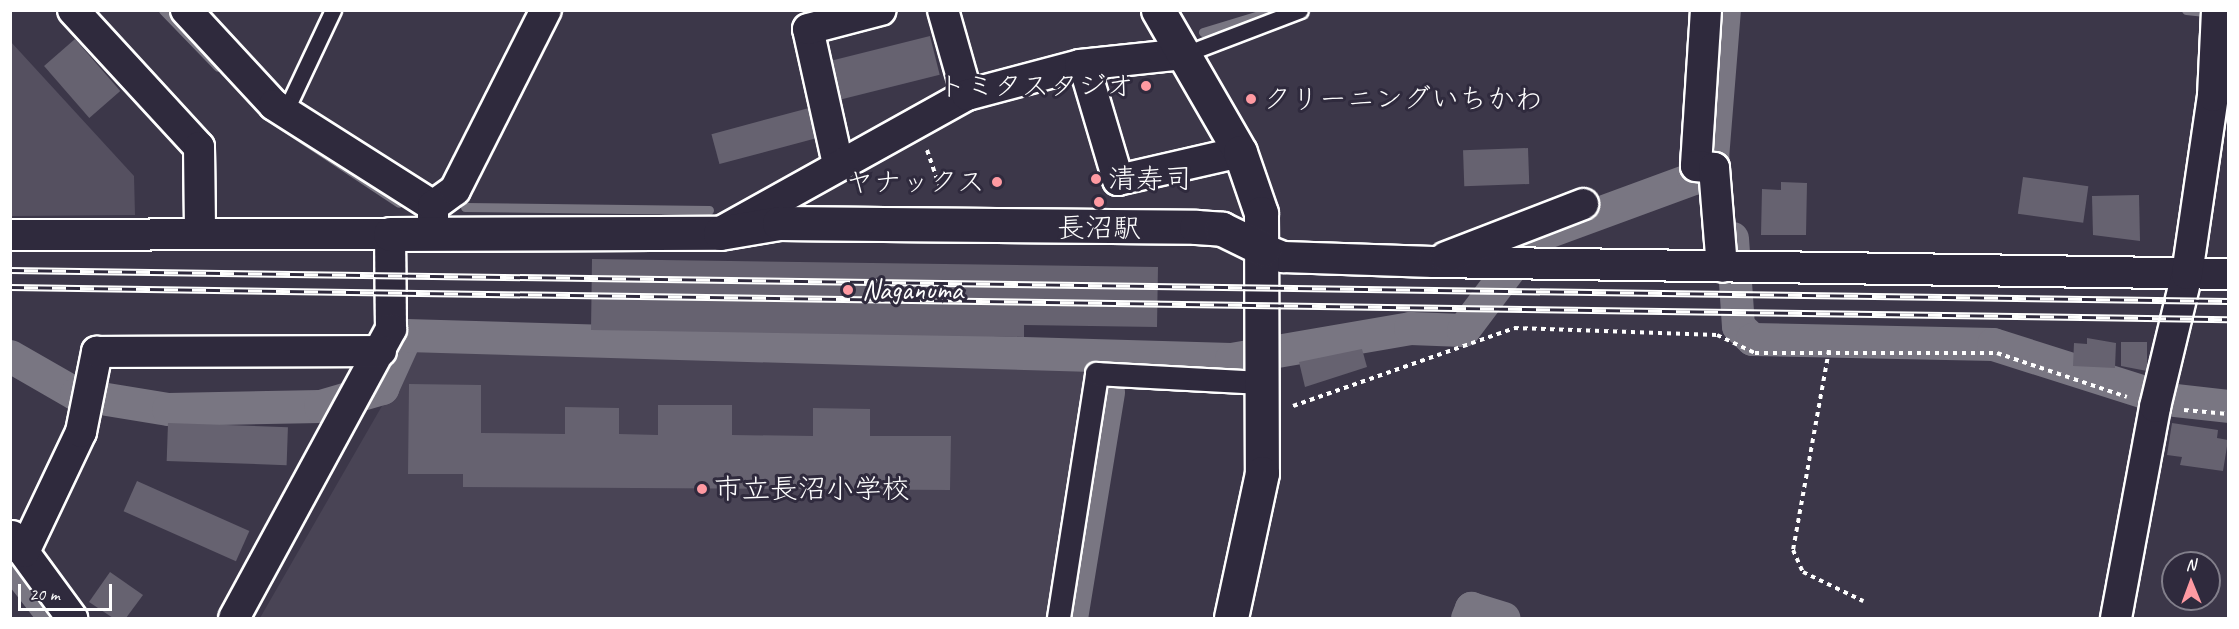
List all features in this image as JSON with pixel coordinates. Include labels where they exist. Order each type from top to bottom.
[{"type":"street","points":[[74,10],[199,147],[200,233]]},
{"type":"street","points":[[186,10],[285,112],[433,220]]},
{"type":"street","points":[[433,220],[455,190],[546,10]]},
{"type":"street","points":[[838,164],[808,29],[881,10]]},
{"type":"street","points":[[943,10],[967,95]]},
{"type":"street","points":[[1158,10],[1240,152],[1255,186],[1263,249],[1265,383],[1262,473],[1231,618]]},
{"type":"street","points":[[1706,10],[1696,166],[1714,168],[1722,267]]},
{"type":"street","points":[[2116,618],[2155,407],[2187,274],[2213,96],[2217,10]]},
{"type":"street","points":[[720,233],[838,164],[967,95],[1084,65],[1185,54]]},
{"type":"street","points":[[1084,65],[1118,180],[1240,152]]},
{"type":"street","points":[[1433,262],[1583,204]]},
{"type":"street","points":[[10,235],[390,234],[433,220],[720,233],[778,223],[1196,227],[1222,229],[1283,257],[1433,262],[2229,274]]},
{"type":"street","points":[[234,618],[391,329],[390,234]]},
{"type":"street","points":[[72,618],[17,543],[81,432],[97,352],[381,351]]},
{"type":"street","points":[[1059,618],[1097,374],[1265,383]]},
{"type":"lane","points":[[285,112],[333,10]]},
{"type":"lane","points":[[1185,54],[1300,10]]},
{"type":"path","points":[[918,121],[952,226]]},
{"type":"path","points":[[1264,417],[1514,328],[1717,335],[1755,353],[1829,350],[1997,353],[2155,407],[2229,414]]},
{"type":"path","points":[[1829,350],[1793,550],[1803,572],[1863,601]]},
{"type":"shaded area","points":[[11,42],[134,176],[135,215],[11,216]]},
{"type":"shaded area","name":"市立長沼小学校","points":[[413,352],[1090,360],[1048,618],[260,618]]},
{"type":"building","points":[[930,36],[940,75],[839,100],[829,61]]},
{"type":"building","points":[[75,39],[120,91],[89,118],[44,66]]},
{"type":"building","points":[[809,108],[817,138],[719,164],[711,134]]},
{"type":"building","points":[[1528,148],[1529,184],[1464,186],[1463,150]]},
{"type":"building","points":[[2023,177],[2088,186],[2083,223],[2018,214]]},
{"type":"building","points":[[1781,182],[1807,183],[1806,235],[1761,235],[1762,189],[1781,190]]},
{"type":"building","points":[[2139,195],[2140,241],[2093,235],[2092,196]]},
{"type":"building","points":[[592,259],[1158,267],[1157,327],[1024,325],[1024,337],[591,330]]},
{"type":"building","points":[[2087,338],[2116,343],[2115,368],[2073,366],[2074,343],[2087,344]]},
{"type":"building","points":[[2121,342],[2147,342],[2147,371],[2121,366]]},
{"type":"building","points":[[1362,349],[1367,367],[1305,387],[1299,362]]},
{"type":"building","points":[[409,384],[481,385],[481,433],[565,434],[565,407],[619,408],[619,434],[658,435],[658,405],[732,405],[732,435],[813,436],[813,408],[870,409],[870,436],[951,436],[950,490],[463,487],[463,474],[408,474]]},
{"type":"building","points":[[168,423],[288,427],[287,465],[167,461]]},
{"type":"building","points":[[2172,423],[2218,430],[2217,438],[2228,440],[2223,471],[2180,465],[2182,457],[2167,455]]},
{"type":"building","points":[[137,481],[249,531],[236,561],[124,511]]},
{"type":"building","points":[[110,572],[143,595],[126,618],[113,618],[89,602]]},
{"type":"waterway","points":[[163,10],[218,67]]},
{"type":"waterway","points":[[1203,32],[1276,10]]},
{"type":"waterway","points":[[10,356],[76,394],[168,409],[320,406],[382,388],[406,335],[1231,359],[1410,328],[1463,330],[1533,237],[1693,178],[1712,158],[1724,10]]},
{"type":"waterway","points":[[2186,10],[2214,13]]},
{"type":"waterway","points":[[266,115],[399,203]]},
{"type":"waterway","points":[[465,207],[709,210]]},
{"type":"waterway","points":[[1732,238],[1738,326],[1752,339],[1993,344],[2166,399],[2228,406]]},
{"type":"waterway","points":[[1071,618],[1108,392]]},
{"type":"waterway","points":[[10,560],[50,612]]},
{"type":"waterway","points":[[1467,618],[1471,608],[1504,618]]},
{"type":"railway","points":[[10,270],[2228,301]]},
{"type":"railway","points":[[10,287],[2228,319]]},
{"type":"place","name":"トミタスタジオ","points":[[1146,86]]},
{"type":"place","name":"クリーニングいちかわ","points":[[1251,99]]},
{"type":"place","name":"清寿司","points":[[1096,179]]},
{"type":"place","name":"ヤナックス","points":[[997,182]]},
{"type":"place","name":"長沼駅","points":[[1099,202]]},
{"type":"place","name":"Naganuma","points":[[848,290]]},
{"type":"place","name":"市立長沼小学校","points":[[702,489]]}]
